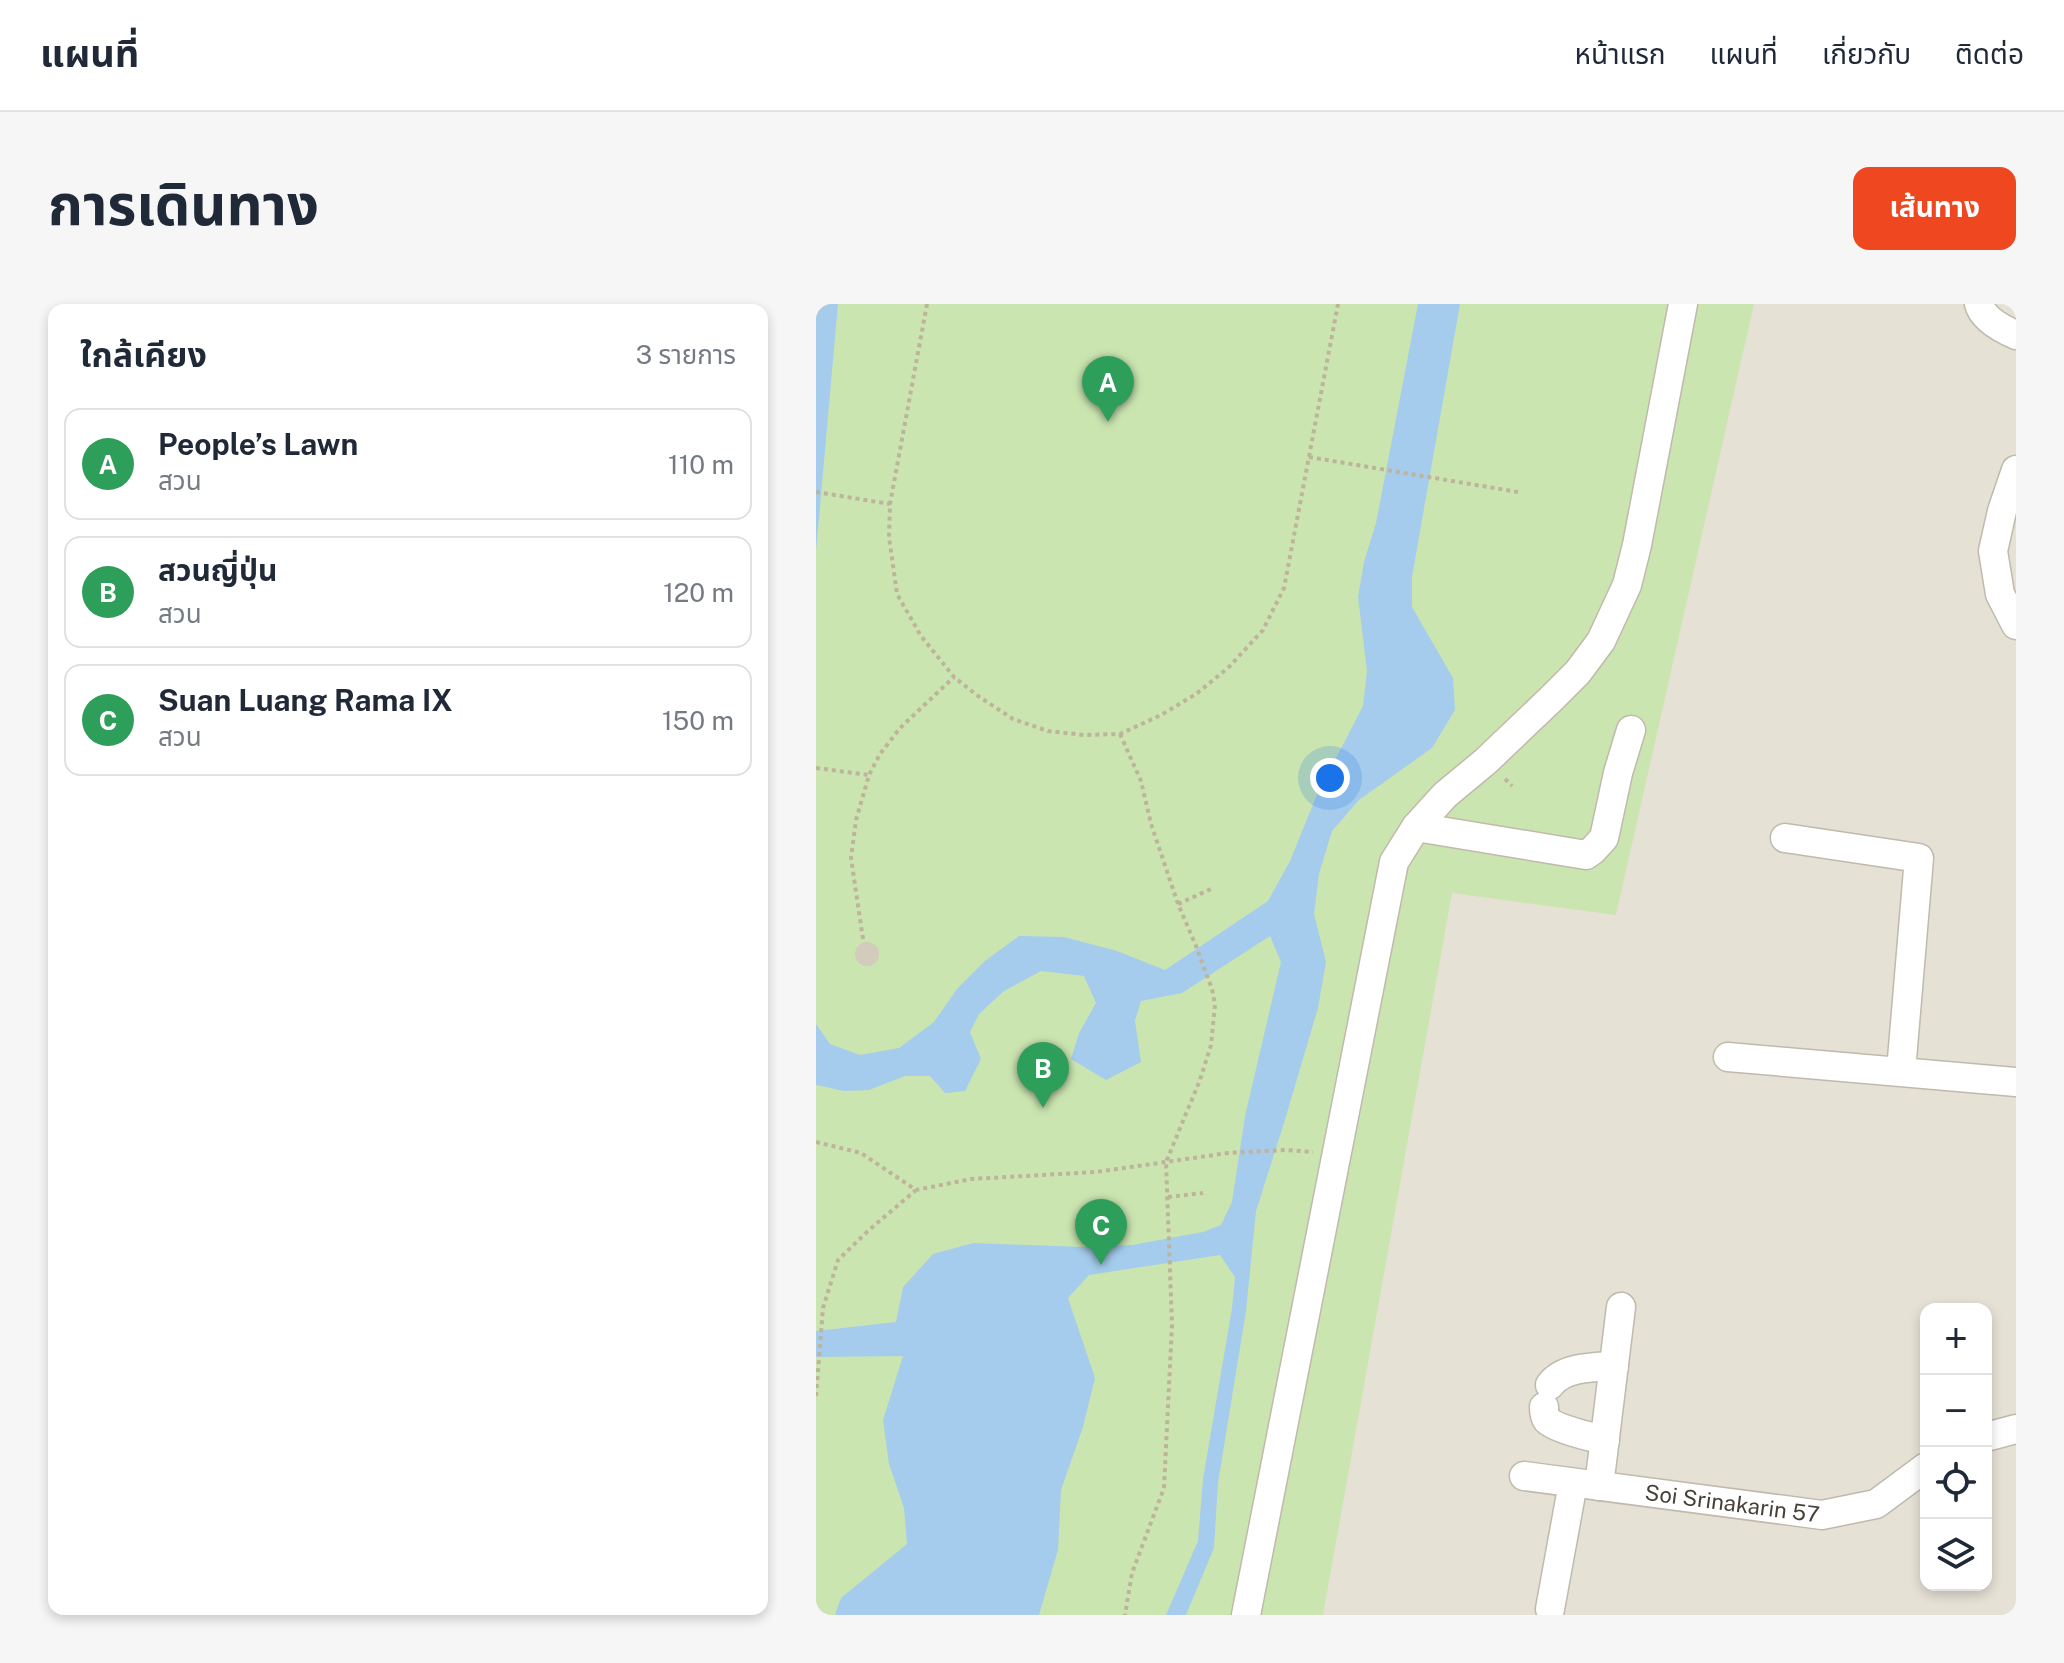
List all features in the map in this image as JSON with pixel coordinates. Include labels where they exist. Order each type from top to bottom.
[{"type":"street","points":[[1246,1615],[1394,862],[1416,827],[1445,795],[1486,761],[1578,672],[1601,641],[1627,585],[1634,559],[1683,304]]},
{"type":"street","points":[[1979,304],[1980,310],[2001,328],[2016,335]]},
{"type":"street","points":[[2016,470],[1993,551],[2000,594],[2016,625]]},
{"type":"street","points":[[1416,827],[1586,855],[1604,838],[1631,730]]},
{"type":"street","points":[[1785,838],[1919,858],[1901,1071]]},
{"type":"street","points":[[1728,1057],[2016,1082]]},
{"type":"street","points":[[1550,1609],[1586,1484],[1605,1440],[1621,1307]]},
{"type":"street","points":[[1605,1440],[1571,1431],[1547,1420],[1544,1412],[1553,1380],[1586,1368],[1614,1366]]},
{"type":"street","points":[[1992,1435],[2016,1429]]},
{"type":"street","name":"Soi Srinakarin 57","points":[[1524,1476],[1822,1515],[1876,1504],[1920,1471]]},
{"type":"path","points":[[927,304],[890,504],[889,537],[897,594],[921,636],[954,677],[978,696],[1013,719],[1048,731],[1084,735],[1120,734],[1161,715],[1196,694],[1228,668],[1263,630],[1284,588],[1338,304]]},
{"type":"path","points":[[1309,457],[1518,492]]},
{"type":"path","points":[[816,492],[890,504]]},
{"type":"path","points":[[863,939],[851,858],[856,820],[869,775],[900,728],[954,677]]},
{"type":"path","points":[[1120,734],[1141,781],[1151,824],[1178,904],[1212,989],[1215,1005],[1211,1045],[1166,1162],[1171,1353],[1164,1488],[1132,1573],[1125,1615]]},
{"type":"path","points":[[816,768],[869,775]]},
{"type":"path","points":[[1178,904],[1211,889]]},
{"type":"path","points":[[816,1142],[861,1153],[916,1190]]},
{"type":"path","points":[[816,1396],[823,1308],[838,1260],[916,1190],[971,1179],[1096,1172],[1228,1153],[1286,1150]]},
{"type":"path","points":[[1168,1197],[1203,1193]]},
{"type":"shaded area","points":[[816,304],[2016,304],[2016,1615],[816,1615]]},
{"type":"green space","points":[[816,304],[1754,304],[1616,915],[1452,893],[1323,1615],[816,1615]]},
{"type":"water","points":[[816,304],[838,304],[816,551]]},
{"type":"water","points":[[1418,304],[1460,304],[1412,577],[1412,607],[1453,678],[1455,710],[1432,748],[1359,800],[1332,831],[1319,874],[1314,914],[1326,962],[1318,1008],[1256,1211],[1246,1311],[1218,1483],[1214,1548],[1186,1615],[1166,1615],[1198,1541],[1203,1479],[1235,1277],[1220,1255],[1089,1275],[1068,1298],[1095,1378],[1083,1427],[1061,1490],[1058,1550],[1039,1615],[835,1615],[841,1598],[907,1544],[904,1508],[889,1464],[883,1420],[903,1356],[816,1357],[816,1331],[896,1322],[903,1287],[933,1254],[973,1243],[1082,1247],[1132,1245],[1203,1232],[1221,1225],[1232,1202],[1245,1116],[1281,962],[1270,936],[1182,993],[1141,1001],[1135,1021],[1141,1062],[1106,1080],[1071,1059],[1079,1033],[1096,1003],[1084,976],[1041,971],[1004,991],[979,1014],[970,1032],[981,1059],[965,1091],[945,1093],[930,1076],[905,1076],[869,1090],[844,1091],[816,1085],[816,1024],[830,1044],[860,1055],[899,1048],[934,1022],[957,989],[985,961],[1019,936],[1064,937],[1117,951],[1165,970],[1268,901],[1363,706],[1367,671],[1358,597],[1364,562],[1376,523]]},
{"type":"building","points":[[867,942],[875,946],[879,954],[875,962],[867,966],[859,962],[855,954],[859,946]]},
{"type":"place","name":"People’s Lawn","points":[[1108,422]]},
{"type":"place","name":"สวนญี่ปุ่น","points":[[1043,1108]]},
{"type":"place","name":"Suan Luang Rama IX","points":[[1101,1265]]}]
